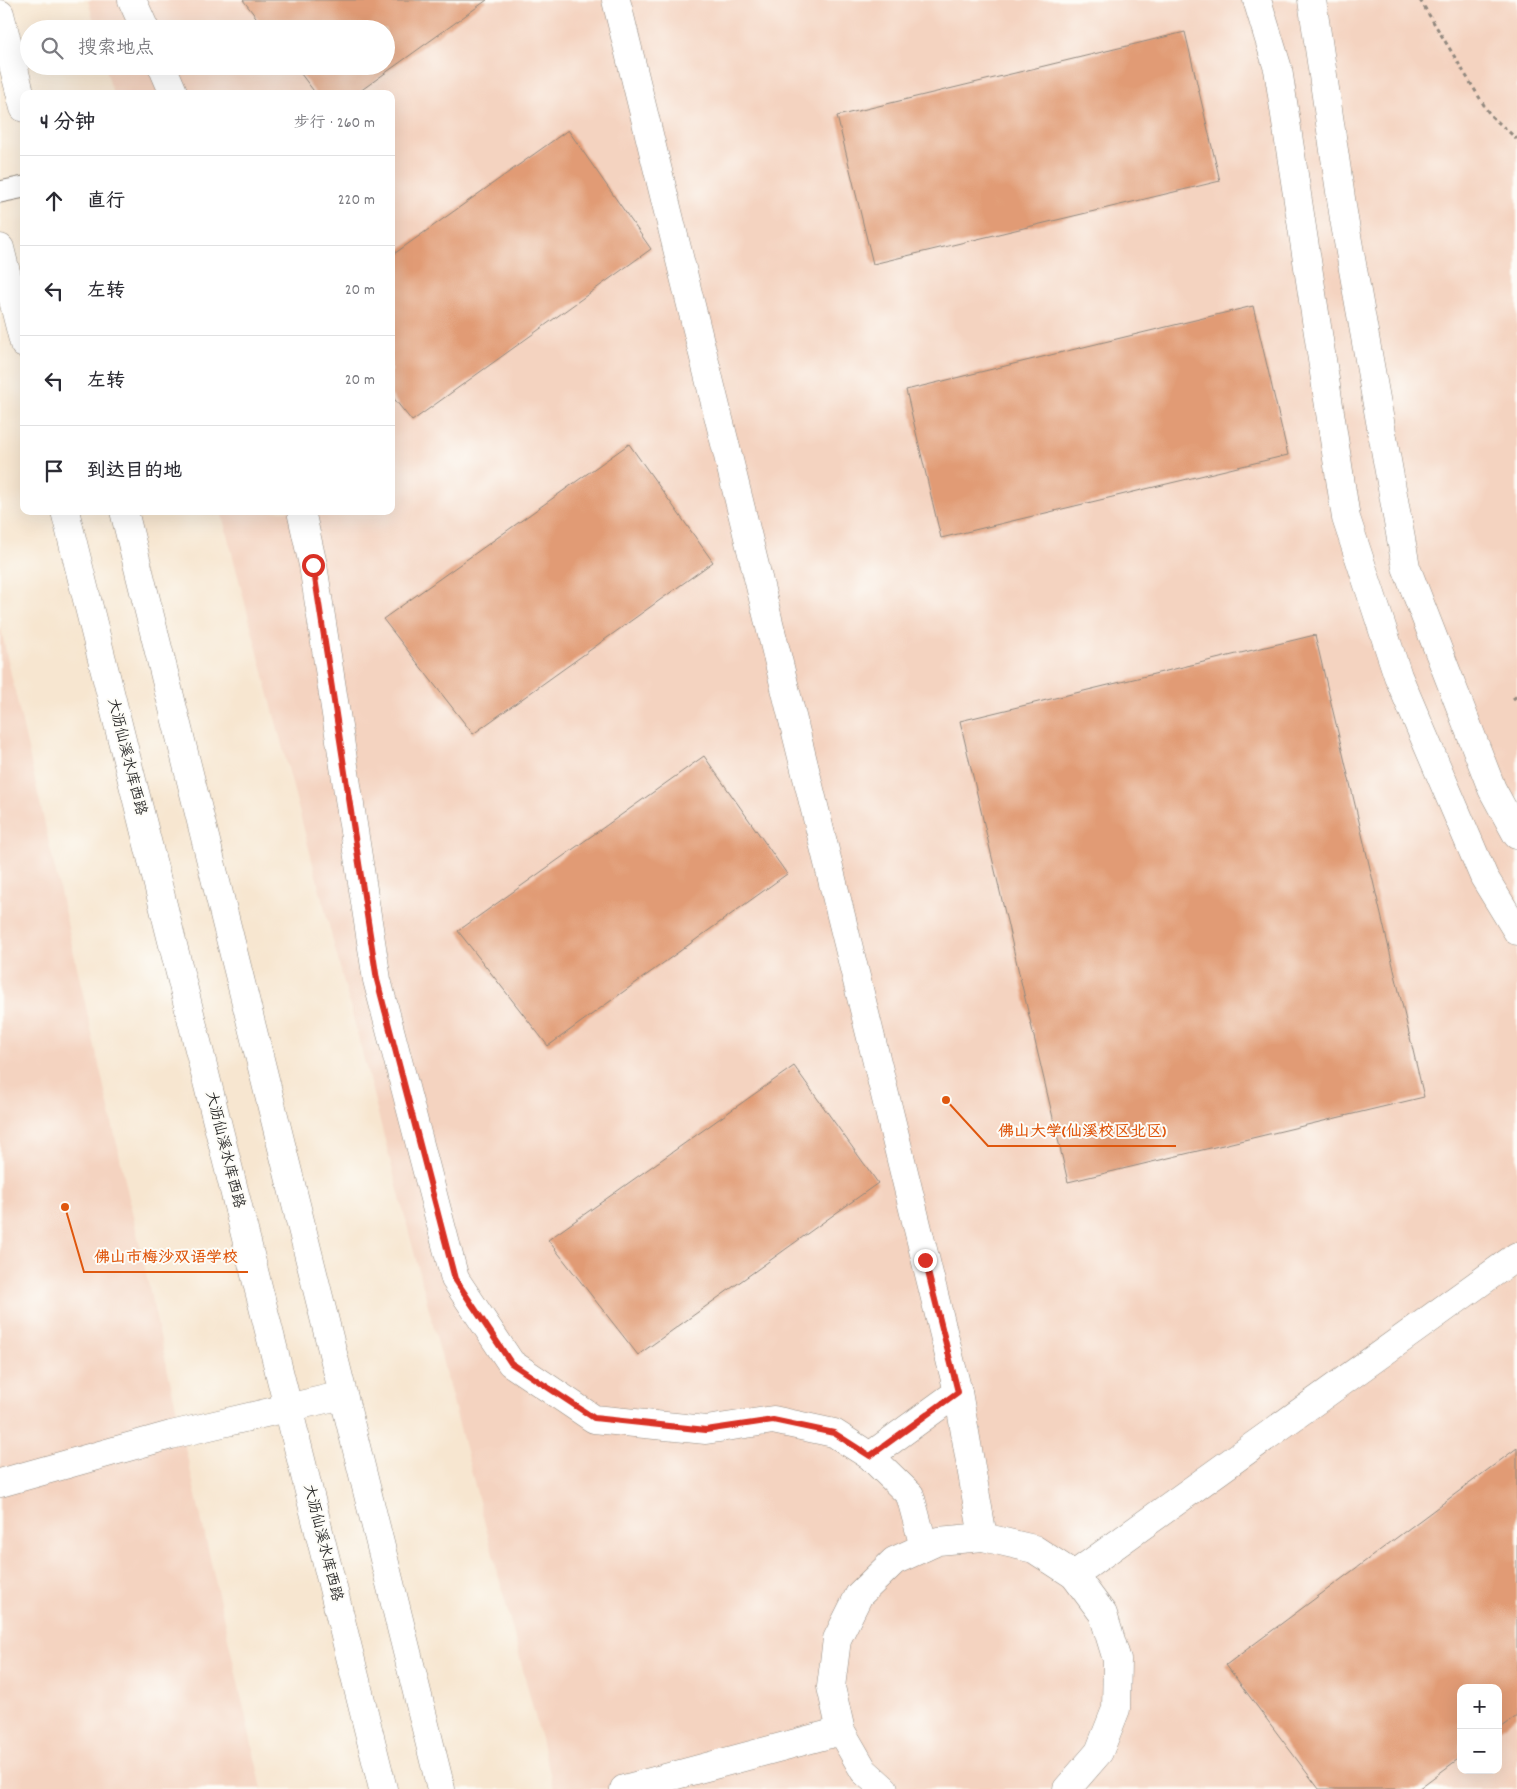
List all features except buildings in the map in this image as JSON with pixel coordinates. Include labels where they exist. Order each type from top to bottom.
[{"type":"street","points":[[132,0],[141,20]]},
{"type":"street","points":[[616,0],[958,1392],[983,1537]]},
{"type":"street","points":[[1257,0],[1278,69],[1346,518],[1398,676],[1484,877],[1517,931]]},
{"type":"street","points":[[1312,0],[1344,219],[1406,567],[1492,789],[1517,836]]},
{"type":"street","points":[[0,14],[20,92]]},
{"type":"street","points":[[166,75],[172,90]]},
{"type":"street","points":[[0,248],[20,328]]},
{"type":"street","name":"大沥仙溪水库西路","points":[[66,515],[384,1789]]},
{"type":"street","points":[[125,515],[441,1789]]},
{"type":"street","points":[[302,515],[313,565],[377,980],[455,1279],[511,1363],[594,1418],[706,1430],[773,1420],[834,1433],[870,1456],[910,1495],[924,1547]]},
{"type":"street","points":[[1074,1576],[1517,1256]]},
{"type":"street","points":[[870,1456],[958,1392]]},
{"type":"street","points":[[0,1484],[171,1435],[343,1395]]},
{"type":"street","points":[[884,1789],[864,1771],[840,1731],[831,1686],[837,1639],[859,1595],[894,1561],[938,1541],[983,1537],[1034,1549],[1074,1576],[1103,1614],[1117,1660],[1116,1708],[1099,1752],[1067,1789]]},
{"type":"street","points":[[624,1789],[840,1731]]},
{"type":"lane","points":[[0,192],[20,188]]},
{"type":"path","points":[[1420,0],[1490,115],[1517,139]]},
{"type":"path","points":[[1513,699],[1517,696]]},
{"type":"shaded area","points":[[88,0],[1517,0],[1517,1789],[554,1789],[222,515],[395,515],[395,90],[112,90],[108,75],[395,75],[395,20],[94,20]]},
{"type":"shaded area","points":[[0,625],[262,1789],[0,1789]]},
{"type":"place","name":"佛山大学(仙溪校区北区)","points":[[946,1100]]},
{"type":"place","name":"佛山市梅沙双语学校","points":[[65,1207]]},
{"type":"route","points":[[313,565],[377,980],[455,1279],[511,1363],[594,1418],[706,1430],[773,1420],[834,1433],[870,1456],[958,1392],[925,1260]]}]
